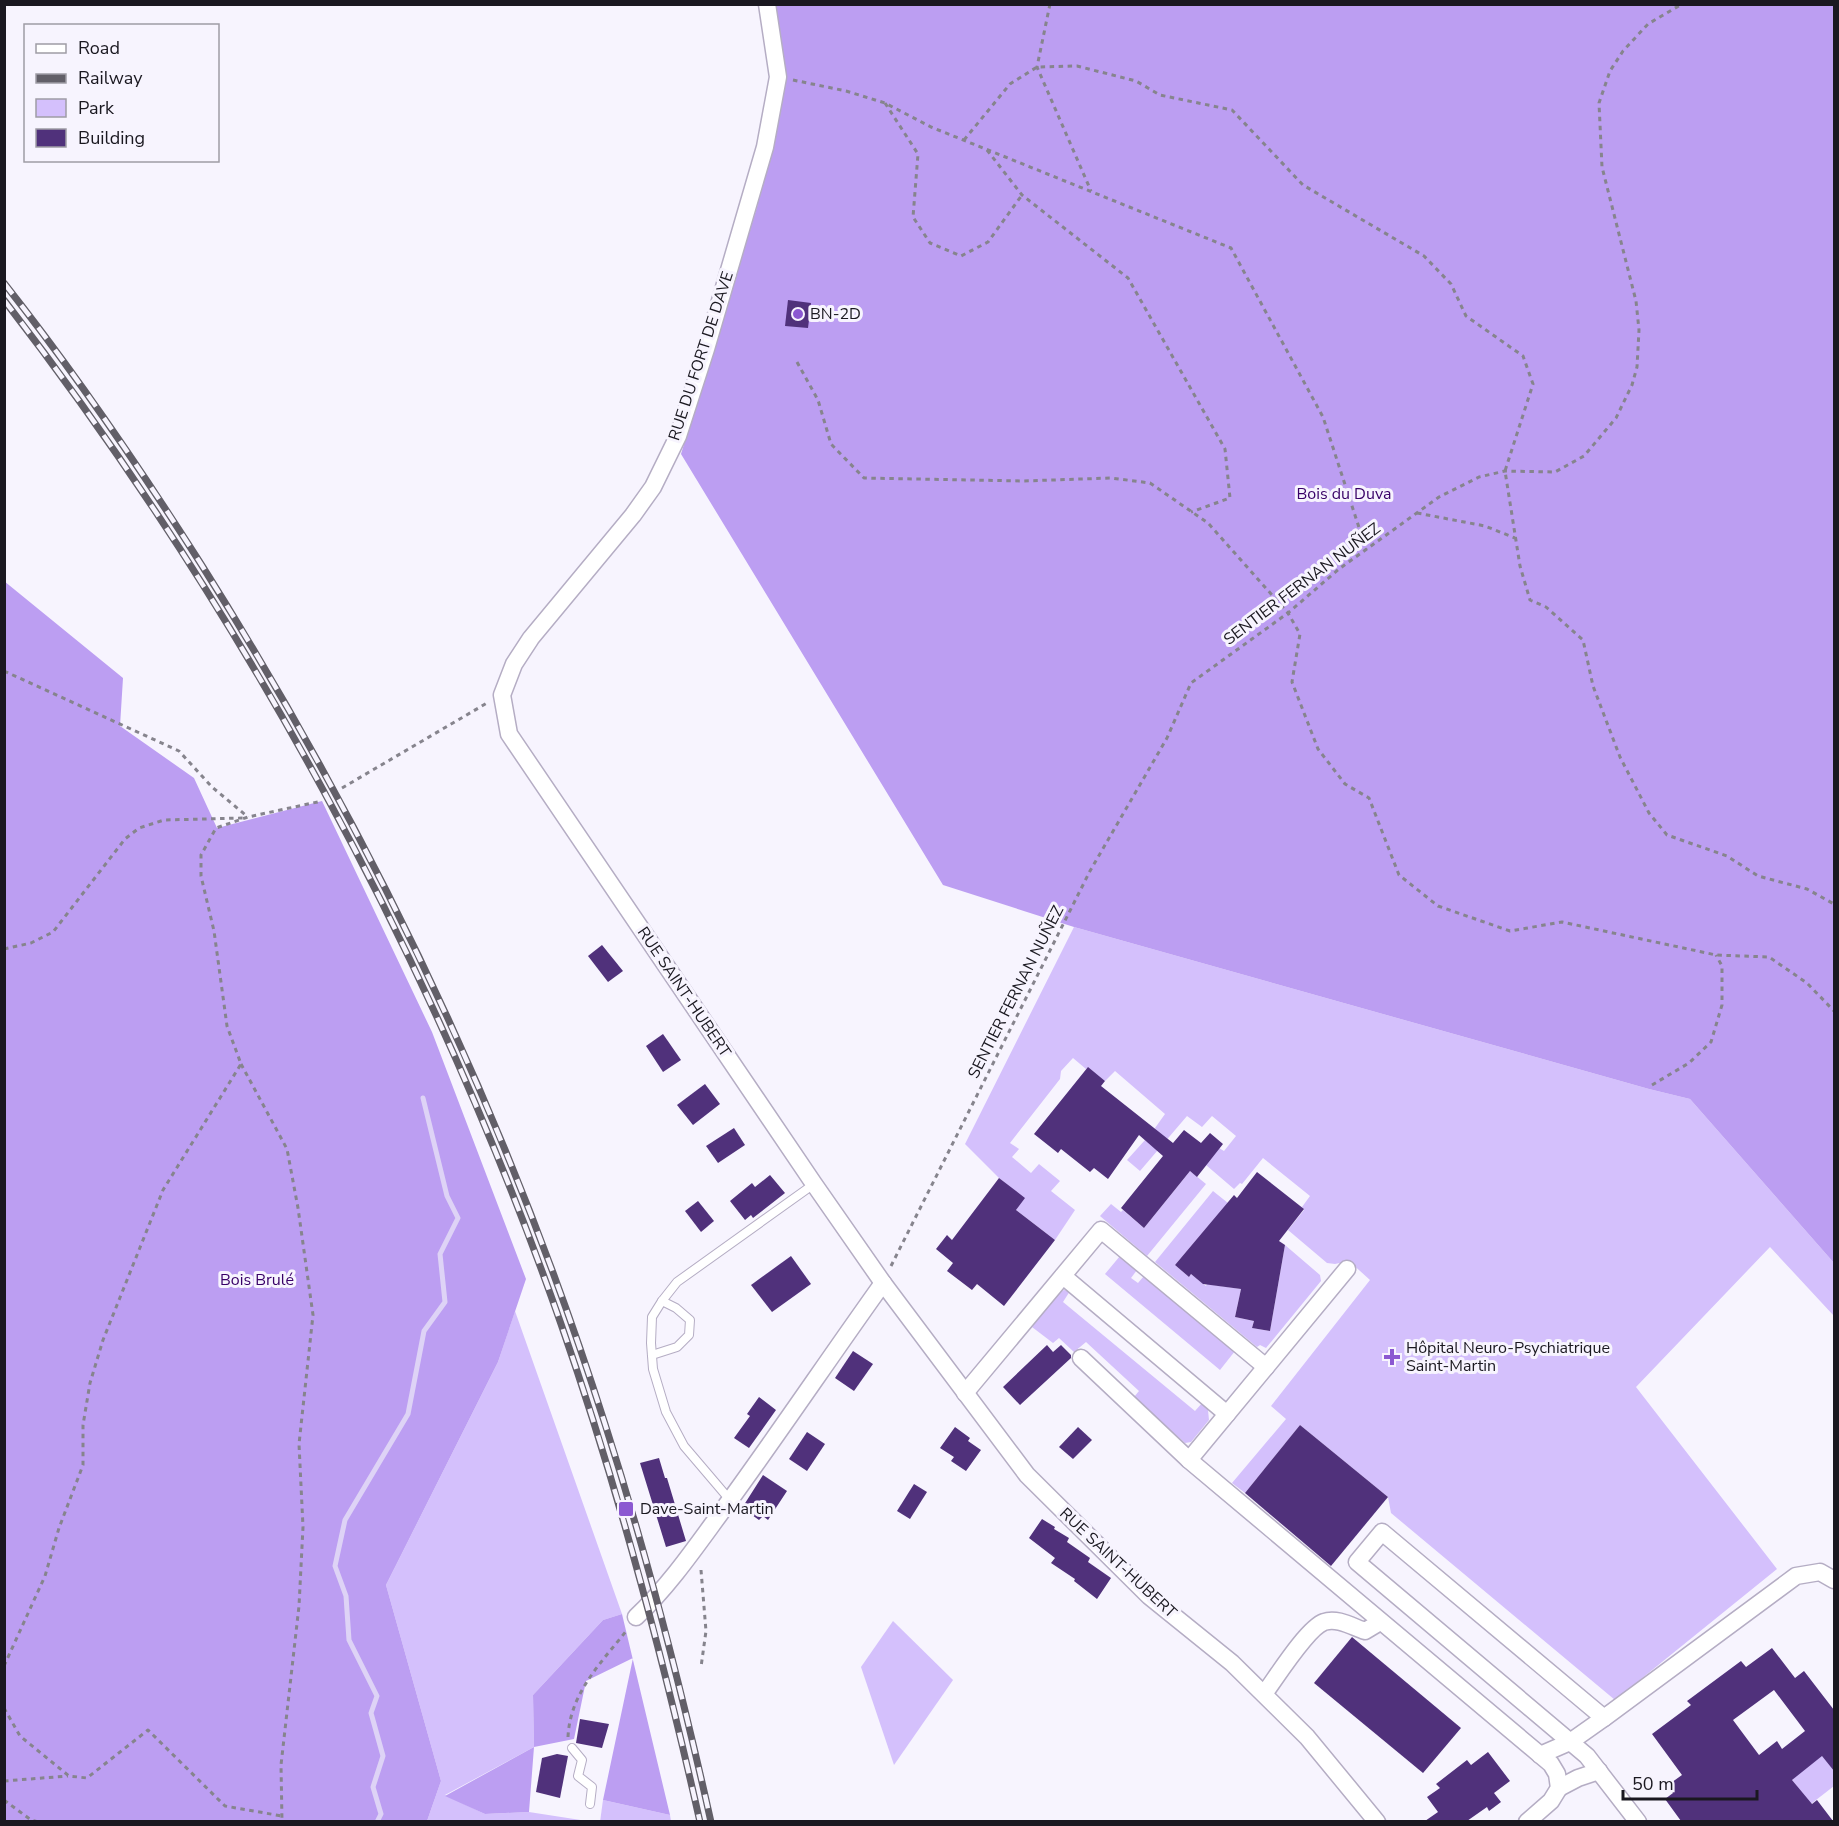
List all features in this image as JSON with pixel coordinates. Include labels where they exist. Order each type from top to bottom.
[{"type":"street","name":"RUE DU FORT DE DAVE","points":[[502,695],[514,664],[531,638],[633,515],[652,487],[678,436],[765,147],[778,77],[767,4]]},
{"type":"street","name":"RUE SAINT-HUBERT","points":[[502,695],[509,734],[814,1184],[883,1282],[1027,1475],[1149,1596],[1232,1663],[1308,1737],[1377,1821]]},
{"type":"street","points":[[965,1393],[1101,1230],[1266,1367]]},
{"type":"street","points":[[1189,1460],[1347,1269]]},
{"type":"street","points":[[1062,1276],[1227,1414]]},
{"type":"street","points":[[636,1617],[656,1597],[697,1545],[883,1282]]},
{"type":"street","points":[[1081,1358],[1189,1460],[1551,1764],[1557,1774],[1559,1788]]},
{"type":"street","points":[[1604,1718],[1382,1533],[1357,1562],[1587,1756],[1638,1821]]},
{"type":"street","points":[[1540,1755],[1570,1742],[1796,1575],[1820,1572],[1834,1580]]},
{"type":"street","points":[[1264,1694],[1310,1632],[1324,1621],[1342,1622],[1365,1631],[1380,1622]]},
{"type":"street","points":[[1527,1821],[1551,1801],[1559,1788],[1599,1771]]},
{"type":"lane","points":[[730,1500],[684,1446],[666,1412],[653,1369],[652,1317],[677,1282],[814,1184]]},
{"type":"lane","points":[[652,1355],[677,1347],[689,1335],[690,1320],[676,1308],[662,1301]]},
{"type":"lane","points":[[572,1748],[582,1760],[579,1776],[592,1787],[590,1804]]},
{"type":"path","points":[[1050,4],[1037,67],[1091,190]]},
{"type":"path","name":"SENTIER FERNAN NUÑEZ","points":[[883,1282],[1090,871],[1167,738],[1191,683],[1288,613],[1339,568],[1439,497],[1479,477],[1505,471],[1555,472],[1584,456],[1616,418],[1632,385],[1637,367],[1639,330],[1636,301],[1602,167],[1599,103],[1610,71],[1623,51],[1648,24],[1682,4]]},
{"type":"path","points":[[964,140],[1010,84],[1037,67],[1077,66],[1136,81],[1160,95],[1232,110],[1303,185],[1424,256],[1451,284],[1466,316],[1523,356],[1533,384],[1505,471],[1520,566],[1530,600],[1546,607],[1583,640],[1593,686],[1620,757],[1649,813],[1667,835],[1727,856],[1758,876],[1807,889],[1834,904]]},
{"type":"path","points":[[778,77],[846,90],[885,103],[931,127],[1231,248],[1323,417],[1366,549]]},
{"type":"path","points":[[885,103],[918,154],[913,217],[930,243],[961,256],[988,242],[1022,195]]},
{"type":"path","points":[[985,148],[1022,195],[1128,278],[1225,449],[1230,498],[1191,512]]},
{"type":"path","points":[[797,362],[819,400],[831,444],[864,478],[1023,481],[1111,478],[1150,483],[1208,523],[1288,613],[1300,634],[1292,682],[1318,749],[1345,784],[1369,798],[1399,875],[1437,906],[1510,931],[1562,922],[1716,955],[1769,957],[1807,983],[1834,1011]]},
{"type":"path","points":[[1417,513],[1485,525],[1515,538]]},
{"type":"path","points":[[4,671],[179,751],[212,787],[248,817]]},
{"type":"path","points":[[342,788],[502,695]]},
{"type":"path","points":[[282,1821],[281,1765],[299,1606],[303,1527],[299,1444],[313,1315],[287,1149],[241,1064],[227,1026],[214,931],[201,876],[201,855],[216,828],[248,817],[322,801]]},
{"type":"path","points":[[4,949],[31,943],[53,932],[125,839],[140,828],[164,820],[248,817]]},
{"type":"path","points":[[1652,1085],[1689,1063],[1711,1042],[1722,1005],[1722,966],[1716,955]]},
{"type":"path","points":[[4,1666],[45,1575],[59,1528],[83,1465],[83,1425],[90,1383],[103,1340],[163,1190],[241,1064]]},
{"type":"path","points":[[697,1545],[702,1575],[706,1631],[701,1667]]},
{"type":"path","points":[[572,1748],[568,1737],[574,1704],[586,1681],[636,1617]]},
{"type":"path","points":[[4,1708],[20,1736],[69,1776]]},
{"type":"path","points":[[4,1781],[69,1776],[87,1778],[148,1730],[225,1806],[282,1816]]},
{"type":"path","points":[[4,1800],[32,1820],[39,1821]]},
{"type":"green space","name":"Bois du Duva","points":[[774,5],[1834,5],[1834,1263],[1690,1099],[1074,927],[943,885],[681,454],[757,207],[785,81]]},
{"type":"green space","name":"Bois Brulé","points":[[4,581],[123,678],[120,726],[194,778],[217,828],[322,801],[432,1032],[526,1279],[498,1362],[386,1585],[441,1781],[427,1821],[5,1821]]},
{"type":"green space","points":[[1074,927],[1690,1099],[1834,1263],[1834,1316],[1770,1247],[1636,1387],[1777,1569],[1615,1700],[1391,1513],[1388,1497],[1300,1425],[1245,1493],[1232,1483],[1286,1419],[1271,1406],[1370,1280],[1349,1261],[1327,1263],[1288,1230],[1304,1210],[1302,1207],[1310,1196],[1263,1158],[1242,1184],[1240,1183],[1234,1189],[1206,1165],[1219,1148],[1224,1151],[1236,1136],[1212,1116],[1202,1127],[1187,1116],[1140,1171],[1127,1160],[1145,1140],[1147,1142],[1165,1114],[1115,1071],[1105,1081],[1073,1058],[1061,1071],[1060,1079],[1010,1143],[1019,1149],[1012,1157],[1031,1173],[1039,1164],[1060,1181],[1051,1191],[1075,1210],[1055,1240],[1016,1210],[1024,1198],[999,1178],[965,1144]]},
{"type":"green space","points":[[1190,1171],[1206,1184],[1147,1256],[1100,1216],[1111,1204],[1121,1212],[1123,1210],[1144,1228]]},
{"type":"green space","points":[[1213,1191],[1228,1203],[1175,1265],[1189,1277],[1191,1274],[1206,1286],[1207,1284],[1241,1289],[1235,1317],[1254,1321],[1252,1328],[1270,1331],[1285,1245],[1320,1275],[1321,1281],[1266,1348],[1260,1345],[1257,1347],[1155,1262]]},
{"type":"green space","points":[[1120,1256],[1137,1270],[1131,1278],[1138,1283],[1144,1276],[1235,1351],[1220,1370],[1105,1274]]},
{"type":"green space","points":[[1064,1290],[1070,1291],[1063,1302],[1195,1411],[1203,1402],[1210,1406],[1209,1420],[1191,1442],[1185,1443],[1134,1397],[1139,1391],[1086,1342],[1074,1352],[1059,1338],[1053,1343],[1032,1327]]},
{"type":"green space","points":[[515,1311],[622,1614],[603,1620],[533,1695],[534,1747],[445,1795],[485,1814],[529,1812],[587,1821],[427,1821],[441,1781],[386,1585],[498,1362]]},
{"type":"green space","points":[[622,1614],[633,1658],[586,1681],[574,1739],[534,1747],[533,1695],[603,1620]]},
{"type":"green space","points":[[893,1621],[953,1680],[894,1765],[861,1667]]},
{"type":"green space","points":[[633,1659],[670,1815],[603,1800]]},
{"type":"green space","points":[[534,1747],[529,1812],[485,1814],[445,1796]]},
{"type":"green space","points":[[1817,1749],[1834,1771],[1834,1786],[1807,1807],[1789,1793],[1797,1786],[1792,1780]]},
{"type":"green space","points":[[603,1800],[670,1815],[671,1821],[600,1822]]},
{"type":"building","name":"BN-2D","points":[[788,300],[811,303],[808,328],[785,326]]},
{"type":"building","points":[[602,945],[623,971],[608,982],[588,956]]},
{"type":"building","points":[[663,1034],[681,1060],[663,1072],[646,1046]]},
{"type":"building","points":[[1088,1067],[1105,1081],[1101,1086],[1173,1143],[1184,1130],[1201,1143],[1210,1133],[1223,1144],[1197,1177],[1190,1171],[1144,1228],[1121,1208],[1163,1156],[1139,1135],[1108,1179],[1094,1168],[1090,1172],[1061,1149],[1058,1153],[1034,1134]]},
{"type":"building","points":[[705,1084],[720,1104],[693,1125],[677,1105]]},
{"type":"building","points":[[734,1128],[745,1145],[718,1163],[706,1146]]},
{"type":"building","points":[[1257,1172],[1304,1209],[1279,1241],[1285,1245],[1270,1331],[1252,1328],[1254,1321],[1235,1317],[1241,1289],[1203,1284],[1191,1274],[1189,1277],[1175,1265],[1234,1195],[1237,1198]]},
{"type":"building","points":[[770,1175],[785,1193],[753,1218],[751,1215],[745,1220],[730,1201],[752,1183],[755,1187]]},
{"type":"building","points":[[999,1178],[1025,1198],[1016,1210],[1055,1240],[1004,1306],[977,1284],[972,1290],[947,1271],[953,1263],[936,1249],[947,1235],[952,1240]]},
{"type":"building","points":[[698,1201],[714,1221],[701,1232],[685,1211]]},
{"type":"building","points":[[791,1256],[811,1284],[772,1312],[751,1285]]},
{"type":"building","points":[[1047,1345],[1053,1352],[1061,1345],[1071,1355],[1071,1358],[1020,1405],[1003,1387]]},
{"type":"building","points":[[853,1351],[873,1364],[854,1391],[835,1378]]},
{"type":"building","points":[[759,1397],[776,1410],[749,1448],[734,1438],[750,1416],[747,1414]]},
{"type":"building","points":[[1300,1425],[1388,1497],[1331,1566],[1245,1493]]},
{"type":"building","points":[[955,1427],[970,1438],[968,1441],[981,1450],[966,1471],[951,1461],[954,1457],[940,1448]]},
{"type":"building","points":[[1078,1427],[1092,1440],[1073,1459],[1059,1447]]},
{"type":"building","points":[[807,1432],[825,1444],[807,1471],[789,1459]]},
{"type":"building","points":[[659,1458],[686,1541],[666,1547],[640,1463]]},
{"type":"building","points":[[763,1475],[787,1491],[768,1520],[763,1516],[759,1520],[742,1508]]},
{"type":"building","points":[[914,1484],[927,1492],[910,1519],[897,1511]]},
{"type":"building","points":[[1042,1519],[1069,1538],[1067,1542],[1090,1558],[1088,1562],[1111,1578],[1097,1599],[1074,1581],[1075,1579],[1051,1563],[1055,1558],[1029,1538]]},
{"type":"building","points":[[1352,1637],[1461,1728],[1423,1773],[1314,1683]]},
{"type":"building","points":[[1772,1648],[1795,1678],[1804,1671],[1834,1710],[1834,1771],[1822,1756],[1792,1780],[1812,1804],[1817,1800],[1833,1821],[1681,1821],[1665,1799],[1673,1793],[1668,1785],[1682,1775],[1652,1734],[1691,1705],[1687,1701],[1741,1661],[1746,1667]],"holes":[[[1774,1690],[1805,1731],[1782,1749],[1777,1741],[1759,1755],[1733,1720]]]},
{"type":"building","points":[[580,1719],[609,1724],[602,1748],[576,1743]]},
{"type":"building","points":[[1488,1752],[1510,1781],[1494,1793],[1501,1802],[1489,1811],[1487,1807],[1467,1821],[1425,1821],[1438,1812],[1427,1797],[1440,1788],[1436,1784],[1467,1760],[1471,1765]]},
{"type":"building","points":[[557,1754],[568,1756],[560,1798],[536,1792],[542,1758]]},
{"type":"waterway","points":[[377,1822],[381,1814],[373,1787],[383,1756],[371,1713],[377,1696],[349,1640],[346,1596],[335,1566],[345,1520],[408,1414],[424,1331],[445,1302],[440,1254],[458,1218],[447,1196],[423,1098]]},
{"type":"railway","points":[[4,283],[106,421],[201,564],[322,769],[378,874],[430,981],[480,1090],[525,1200],[567,1311],[605,1424],[662,1622],[711,1822]]},
{"type":"railway","points":[[4,300],[90,416],[172,537],[250,662],[323,790],[391,921],[453,1054],[510,1188],[582,1385],[638,1571],[700,1822]]},
{"type":"place","name":"BN-2D","points":[[798,314]]},
{"type":"place","name":"Hôpital Neuro-Psychiatrique Saint-Martin","points":[[1392,1357]]},
{"type":"place","name":"Dave-Saint-Martin","points":[[626,1509]]}]
